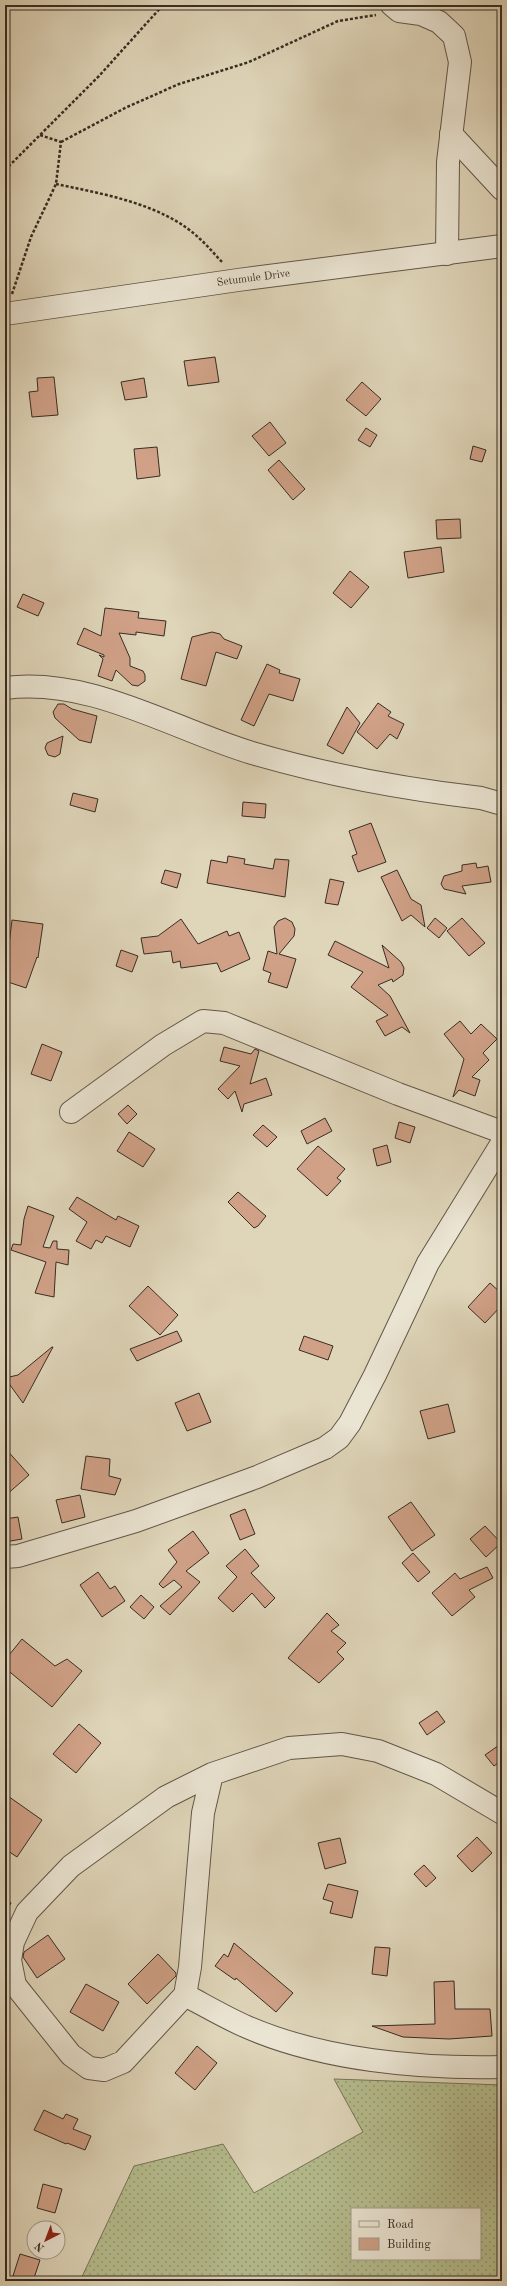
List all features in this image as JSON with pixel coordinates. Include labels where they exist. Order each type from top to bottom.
[{"type":"street","points":[[395,8],[420,14],[439,22],[454,36],[460,62],[450,134],[448,162],[447,254]]},
{"type":"street","points":[[450,134],[502,190]]},
{"type":"street","name":"Setumule Drive","points":[[7,307],[238,280],[502,246]]},
{"type":"street","points":[[5,688],[23,686],[69,691],[133,708],[250,752],[304,768],[348,778],[481,798],[502,804]]},
{"type":"street","points":[[71,1112],[163,1045],[203,1021],[224,1022],[398,1094],[502,1132]]},
{"type":"street","points":[[5,1557],[18,1556],[150,1516],[257,1477],[325,1448],[339,1438],[350,1423],[375,1375],[428,1263],[502,1143]]},
{"type":"street","points":[[212,1774],[203,1813],[190,1967],[185,1995],[123,2062],[104,2070],[89,2068],[71,2055],[15,1985],[10,1960],[13,1942],[27,1912],[71,1866],[166,1797],[212,1774],[289,1748],[342,1744],[378,1751],[436,1774],[502,1813]]},
{"type":"street","points":[[185,1995],[248,2028],[328,2054],[462,2068],[502,2067]]},
{"type":"path","points":[[5,170],[99,76],[163,5]]},
{"type":"path","points":[[40,135],[60,142],[124,108],[179,84],[249,62],[338,21],[395,8]]},
{"type":"path","points":[[7,307],[31,237],[56,184],[60,142]]},
{"type":"path","points":[[56,184],[117,197],[170,218],[199,238],[238,280]]},
{"type":"green space","points":[[334,2079],[502,2085],[502,2281],[80,2281],[134,2166],[223,2144],[254,2193],[363,2132]]},
{"type":"building","points":[[215,357],[219,382],[188,386],[184,361]]},
{"type":"building","points":[[54,377],[58,415],[32,417],[29,392],[38,391],[37,378]]},
{"type":"building","points":[[144,378],[147,397],[125,400],[121,382]]},
{"type":"building","points":[[362,382],[381,399],[366,416],[346,400]]},
{"type":"building","points":[[270,422],[286,443],[269,456],[252,436]]},
{"type":"building","points":[[366,428],[377,435],[370,447],[358,440]]},
{"type":"building","points":[[473,446],[486,450],[482,462],[470,459]]},
{"type":"building","points":[[157,447],[160,476],[137,479],[134,449]]},
{"type":"building","points":[[279,460],[305,489],[293,500],[268,470]]},
{"type":"building","points":[[460,519],[461,538],[437,539],[436,520]]},
{"type":"building","points":[[441,547],[444,572],[408,578],[404,552]]},
{"type":"building","points":[[350,571],[369,587],[351,608],[333,593]]},
{"type":"building","points":[[23,594],[44,603],[38,616],[17,607]]},
{"type":"building","points":[[105,608],[139,612],[138,618],[166,621],[164,636],[136,632],[136,635],[119,633],[130,658],[130,666],[143,671],[145,675],[145,681],[138,686],[132,685],[116,670],[112,681],[98,676],[103,659],[99,655],[104,657],[104,655],[77,644],[84,628],[101,636]]},
{"type":"building","points":[[212,632],[220,634],[224,639],[242,646],[237,659],[216,652],[206,686],[181,679],[192,637]]},
{"type":"building","points":[[267,664],[280,670],[279,673],[300,679],[293,701],[269,694],[254,726],[241,720]]},
{"type":"building","points":[[378,703],[391,712],[388,716],[404,724],[397,739],[390,734],[377,749],[357,732]]},
{"type":"building","points":[[58,704],[64,704],[72,709],[97,716],[91,743],[79,740],[55,718],[53,712]]},
{"type":"building","points":[[347,707],[360,723],[343,754],[327,745]]},
{"type":"building","points":[[63,736],[60,754],[55,757],[48,755],[45,748],[47,743]]},
{"type":"building","points":[[73,793],[98,799],[95,812],[70,805]]},
{"type":"building","points":[[243,802],[266,804],[265,818],[242,816]]},
{"type":"building","points":[[371,823],[386,862],[358,872],[352,856],[357,854],[349,831]]},
{"type":"building","points":[[228,856],[245,859],[244,864],[273,869],[275,859],[289,860],[285,897],[207,883],[211,860],[227,863]]},
{"type":"building","points":[[476,863],[477,868],[488,866],[491,882],[462,886],[466,894],[444,889],[441,884],[444,876],[462,871],[462,865]]},
{"type":"building","points":[[165,870],[181,874],[177,888],[161,883]]},
{"type":"building","points":[[397,870],[411,899],[421,905],[425,927],[411,915],[402,921],[381,877]]},
{"type":"building","points":[[330,879],[344,882],[338,905],[325,903]]},
{"type":"building","points":[[285,918],[292,922],[295,929],[294,936],[279,954],[296,959],[287,988],[268,982],[271,973],[263,970],[268,951],[277,954],[274,927],[278,921]]},
{"type":"building","points":[[435,918],[447,928],[439,938],[427,928]]},
{"type":"building","points":[[462,918],[485,943],[469,956],[447,931]]},
{"type":"building","points":[[181,919],[198,944],[227,931],[229,936],[239,932],[250,959],[221,972],[217,963],[181,968],[180,961],[173,963],[171,951],[144,954],[141,938],[158,936]]},
{"type":"building","points":[[12,920],[43,924],[38,958],[37,957],[26,988],[5,981],[5,952],[8,953]]},
{"type":"building","points":[[335,941],[389,968],[382,945],[401,962],[404,968],[403,975],[393,982],[392,979],[378,985],[390,996],[410,1033],[402,1027],[385,1036],[376,1021],[388,1015],[351,987],[363,972],[328,955]]},
{"type":"building","points":[[121,950],[138,956],[132,972],[116,966]]},
{"type":"building","points":[[460,1021],[471,1034],[481,1024],[497,1039],[483,1053],[489,1060],[472,1077],[480,1080],[475,1096],[459,1090],[453,1097],[464,1059],[444,1034]]},
{"type":"building","points":[[42,1044],[62,1052],[51,1081],[31,1074]]},
{"type":"building","points":[[224,1047],[251,1054],[255,1049],[259,1051],[250,1084],[266,1078],[272,1095],[244,1104],[242,1112],[235,1091],[228,1099],[218,1089],[240,1066],[220,1061]]},
{"type":"building","points":[[128,1105],[137,1114],[127,1124],[118,1114]]},
{"type":"building","points":[[325,1118],[332,1131],[307,1144],[301,1131]]},
{"type":"building","points":[[399,1122],[415,1127],[410,1143],[395,1138]]},
{"type":"building","points":[[263,1125],[277,1137],[267,1147],[253,1135]]},
{"type":"building","points":[[129,1132],[155,1149],[143,1167],[117,1151]]},
{"type":"building","points":[[387,1145],[391,1162],[377,1166],[373,1149]]},
{"type":"building","points":[[318,1146],[345,1169],[337,1178],[341,1181],[327,1196],[297,1169]]},
{"type":"building","points":[[238,1192],[266,1216],[258,1226],[254,1228],[228,1202]]},
{"type":"building","points":[[77,1197],[116,1220],[118,1216],[139,1226],[130,1247],[106,1236],[102,1243],[96,1240],[91,1249],[76,1241],[87,1222],[69,1209]]},
{"type":"building","points":[[28,1206],[54,1216],[43,1247],[50,1248],[53,1241],[57,1241],[57,1249],[69,1250],[68,1265],[56,1262],[54,1297],[35,1293],[46,1262],[11,1250],[13,1244],[21,1245],[24,1219]]},
{"type":"building","points":[[490,1283],[502,1294],[502,1305],[485,1323],[468,1307]]},
{"type":"building","points":[[148,1286],[178,1315],[160,1335],[129,1306]]},
{"type":"building","points":[[177,1331],[182,1341],[137,1361],[130,1349]]},
{"type":"building","points":[[304,1336],[333,1346],[328,1360],[299,1350]]},
{"type":"building","points":[[52,1347],[23,1403],[5,1378],[18,1375]]},
{"type":"building","points":[[199,1393],[211,1422],[187,1431],[175,1403]]},
{"type":"building","points":[[448,1404],[455,1432],[428,1439],[420,1411]]},
{"type":"building","points":[[5,1448],[29,1475],[5,1496]]},
{"type":"building","points":[[86,1456],[110,1459],[109,1476],[121,1479],[115,1495],[81,1489]]},
{"type":"building","points":[[80,1495],[85,1517],[62,1523],[56,1500]]},
{"type":"building","points":[[411,1502],[435,1535],[412,1551],[388,1517]]},
{"type":"building","points":[[245,1509],[255,1534],[240,1540],[230,1515]]},
{"type":"building","points":[[18,1517],[22,1539],[5,1542],[5,1519]]},
{"type":"building","points":[[485,1526],[501,1543],[486,1557],[470,1539]]},
{"type":"building","points":[[193,1531],[209,1553],[186,1571],[200,1582],[170,1615],[160,1606],[182,1587],[174,1580],[163,1588],[159,1584],[177,1562],[168,1550]]},
{"type":"building","points":[[245,1549],[259,1566],[251,1573],[275,1598],[265,1608],[252,1593],[233,1612],[218,1598],[237,1577],[226,1566]]},
{"type":"building","points":[[413,1553],[430,1572],[418,1582],[402,1563]]},
{"type":"building","points":[[487,1567],[493,1578],[469,1590],[475,1597],[452,1616],[432,1593],[455,1573],[460,1579]]},
{"type":"building","points":[[98,1572],[110,1589],[115,1586],[125,1601],[102,1617],[80,1585]]},
{"type":"building","points":[[141,1595],[154,1607],[144,1619],[130,1607]]},
{"type":"building","points":[[327,1613],[339,1625],[331,1631],[346,1643],[337,1652],[344,1659],[319,1683],[288,1658]]},
{"type":"building","points":[[22,1639],[55,1666],[67,1659],[82,1671],[52,1707],[5,1668],[5,1660]]},
{"type":"building","points":[[437,1711],[445,1722],[427,1735],[419,1723]]},
{"type":"building","points":[[79,1724],[101,1743],[76,1773],[53,1754]]},
{"type":"building","points":[[502,1743],[502,1760],[494,1766],[485,1755]]},
{"type":"building","points":[[5,1794],[42,1820],[17,1857],[5,1849]]},
{"type":"building","points":[[477,1837],[492,1853],[472,1872],[457,1856]]},
{"type":"building","points":[[340,1838],[346,1863],[325,1869],[318,1843]]},
{"type":"building","points":[[424,1865],[436,1878],[426,1887],[414,1874]]},
{"type":"building","points":[[328,1884],[358,1891],[352,1918],[330,1913],[333,1902],[323,1899]]},
{"type":"building","points":[[48,1935],[65,1959],[37,1978],[23,1957],[24,1952]]},
{"type":"building","points":[[234,1943],[293,1993],[276,2012],[236,1978],[235,1980],[215,1966],[224,1954],[228,1957]]},
{"type":"building","points":[[375,1947],[390,1948],[387,1976],[372,1974]]},
{"type":"building","points":[[158,1954],[176,1973],[176,1976],[147,2004],[128,1984]]},
{"type":"building","points":[[454,1981],[455,2009],[490,2009],[492,2036],[449,2039],[403,2037],[372,2026],[435,2024],[434,1982]]},
{"type":"building","points":[[86,1984],[119,2002],[103,2031],[70,2012]]},
{"type":"building","points":[[197,2046],[217,2063],[195,2090],[175,2073]]},
{"type":"building","points":[[44,2110],[63,2119],[66,2114],[78,2119],[73,2129],[91,2136],[85,2150],[67,2143],[66,2144],[34,2130]]},
{"type":"building","points":[[43,2184],[62,2189],[55,2213],[37,2208]]},
{"type":"building","points":[[20,2254],[26,2256],[26,2260],[40,2260],[33,2281],[13,2276]]}]
